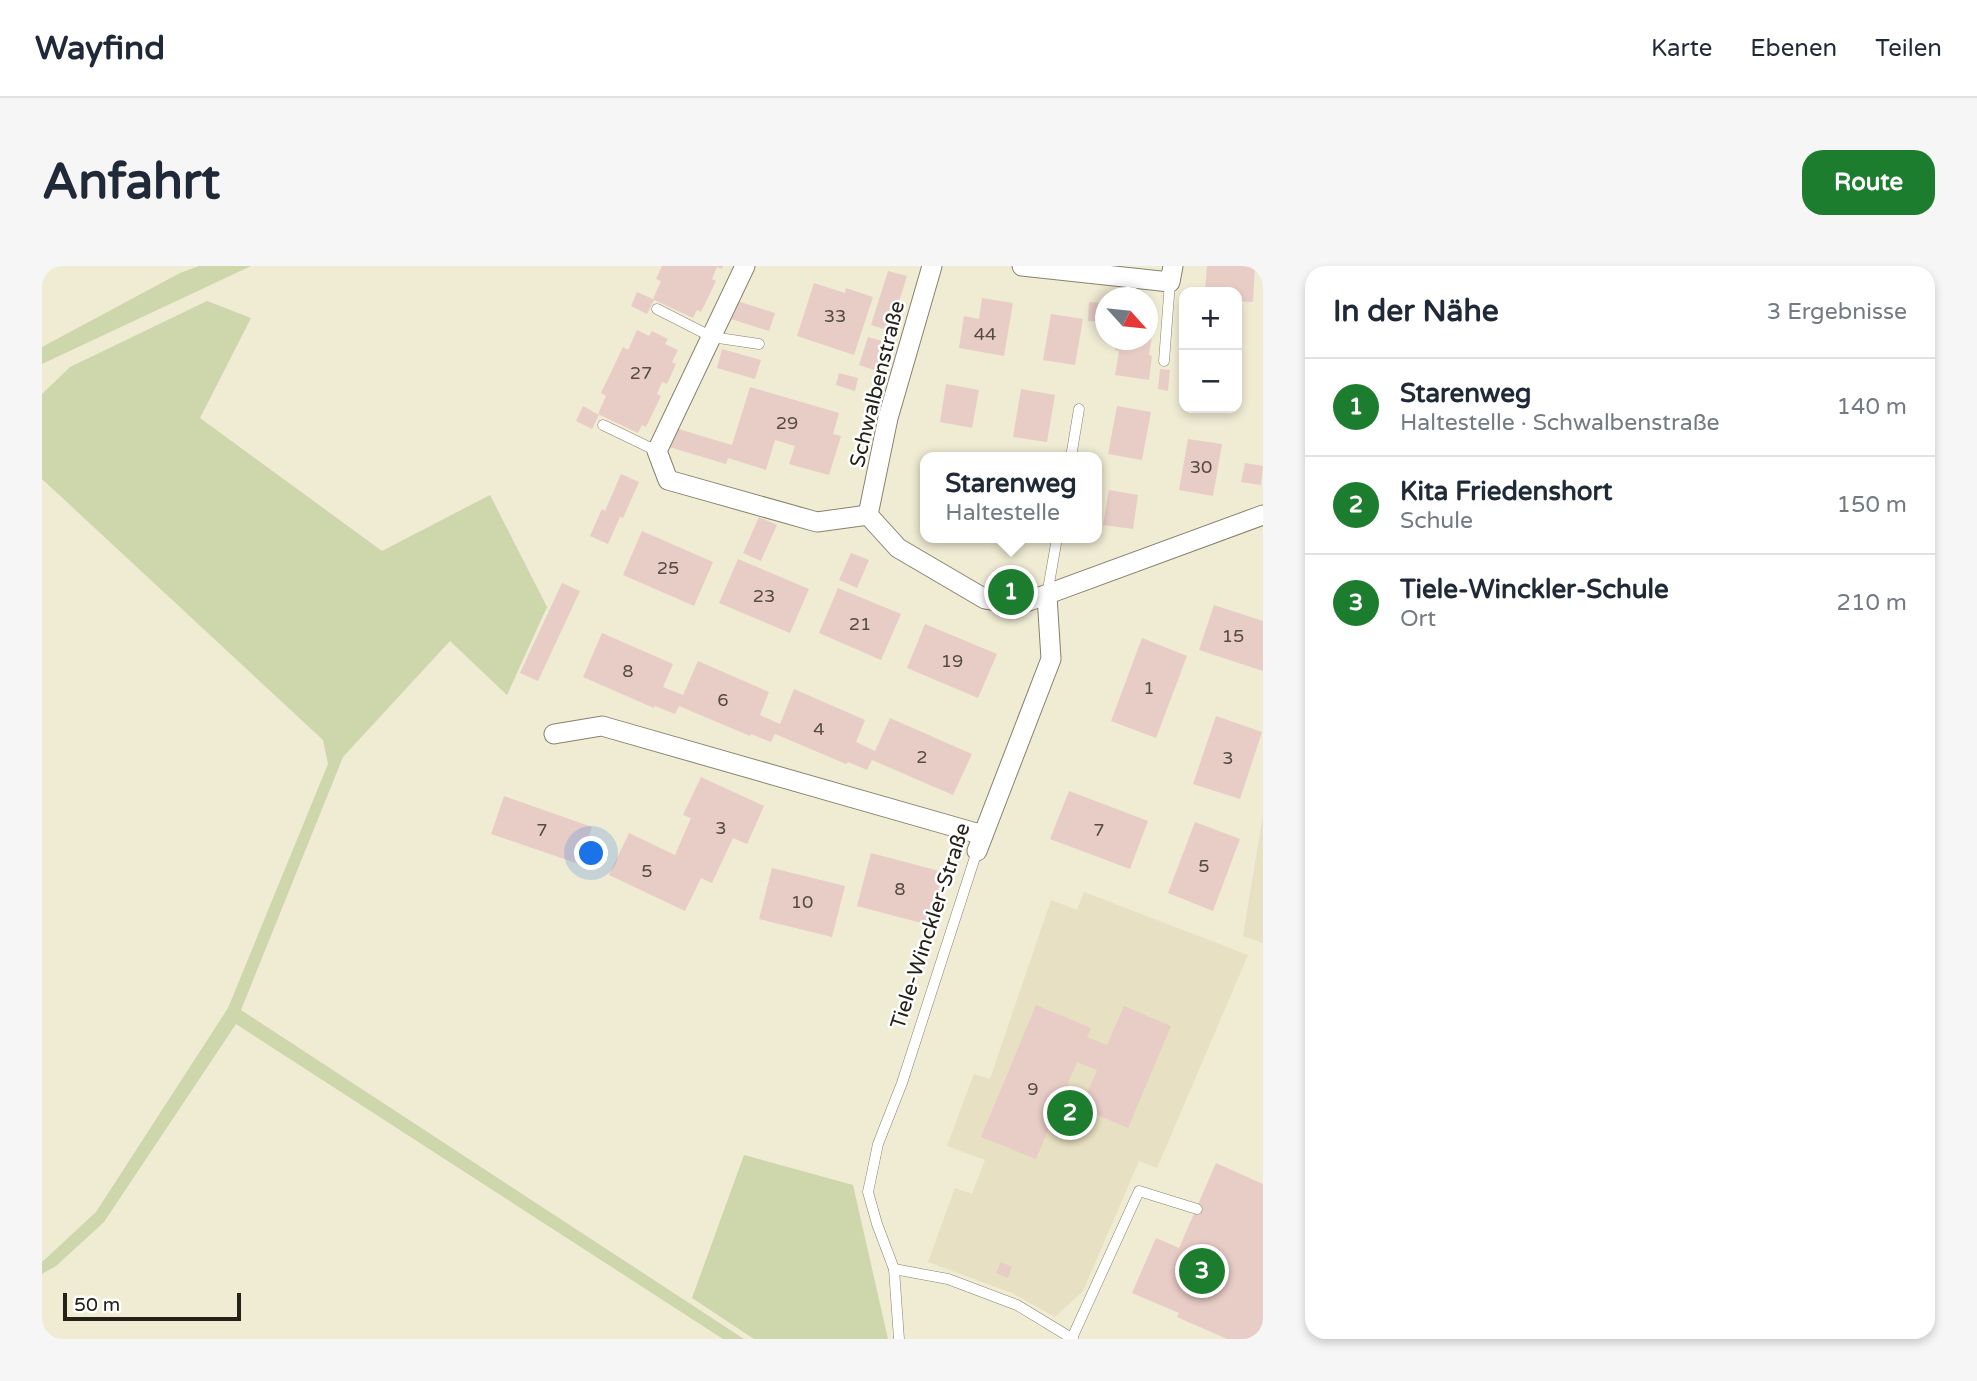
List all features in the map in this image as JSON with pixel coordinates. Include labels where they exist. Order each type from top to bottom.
[{"type":"street","points":[[744,266],[657,451],[668,480],[817,522],[868,514],[898,548],[985,599],[1018,605],[1263,514]]},
{"type":"street","name":"Schwalbenstraße","points":[[868,514],[888,418],[932,266]]},
{"type":"street","points":[[1022,266],[1171,274]]},
{"type":"street","name":"Tiele-Winckler-Straße","points":[[980,843],[1051,659],[1047,596]]},
{"type":"street","points":[[554,734],[602,726],[980,843]]},
{"type":"lane","points":[[1164,361],[1171,274]]},
{"type":"lane","points":[[657,309],[712,337],[759,344]]},
{"type":"lane","points":[[1072,452],[1079,409]]},
{"type":"lane","points":[[603,425],[657,451]]},
{"type":"lane","points":[[1047,596],[1056,543]]},
{"type":"lane","name":"Tiele-Winckler-Straße","points":[[899,1339],[894,1269],[868,1192],[878,1144],[902,1083],[980,843]]},
{"type":"lane","points":[[894,1269],[948,1279],[1017,1305],[1073,1338],[1139,1191],[1197,1209]]},
{"type":"shaded area","points":[[1263,815],[1263,943],[1243,936]]},
{"type":"shaded area","points":[[1084,892],[1248,955],[1157,1168],[1139,1161],[1083,1291],[1055,1317],[1012,1293],[928,1262],[955,1188],[972,1194],[985,1160],[947,1146],[974,1074],[990,1079],[1051,900],[1077,910]]},
{"type":"green space","points":[[199,266],[251,266],[42,364],[42,347],[180,273]]},
{"type":"green space","points":[[207,301],[251,318],[200,418],[382,551],[490,495],[547,607],[507,695],[450,641],[343,757],[241,1010],[744,1339],[723,1339],[236,1024],[104,1222],[56,1266],[42,1274],[42,1262],[96,1212],[228,1008],[328,764],[323,740],[42,479],[42,394],[70,367]]},
{"type":"green space","points":[[744,1155],[853,1185],[888,1339],[754,1339],[692,1298]]},
{"type":"building","points":[[662,266],[723,266],[722,269],[717,267],[712,279],[716,281],[701,312],[697,310],[693,318],[654,300],[647,314],[631,306],[637,292],[653,299],[661,281],[656,279]]},
{"type":"building","points":[[1207,266],[1255,266],[1253,302],[1242,301],[1242,287],[1205,287]]},
{"type":"building","points":[[888,271],[907,276],[890,331],[871,325]]},
{"type":"building","points":[[814,283],[845,293],[846,288],[873,297],[854,355],[797,336]]},
{"type":"building","points":[[982,298],[1013,303],[1004,356],[959,348],[964,316],[979,319]]},
{"type":"building","points":[[737,301],[775,313],[769,331],[731,319]]},
{"type":"building","points":[[1089,302],[1095,302],[1095,321],[1088,321]]},
{"type":"building","points":[[1051,314],[1083,319],[1075,365],[1043,360]]},
{"type":"building","points":[[637,330],[649,336],[652,331],[668,339],[665,344],[678,350],[672,362],[676,364],[667,384],[662,382],[657,394],[661,396],[646,427],[642,425],[638,433],[598,414],[606,396],[601,393],[623,347],[628,350]]},
{"type":"building","points":[[868,337],[886,342],[877,371],[859,365]]},
{"type":"building","points":[[722,349],[761,360],[755,379],[717,368]]},
{"type":"building","points":[[1115,350],[1150,350],[1149,355],[1152,356],[1149,380],[1115,375],[1119,351]]},
{"type":"building","points":[[1160,369],[1170,370],[1168,391],[1158,389]]},
{"type":"building","points":[[839,373],[858,378],[855,391],[836,385]]},
{"type":"building","points":[[946,384],[979,390],[972,428],[940,422]]},
{"type":"building","points":[[750,387],[839,413],[833,434],[841,436],[829,475],[789,464],[795,446],[775,440],[766,470],[728,458],[726,464],[669,447],[675,428],[732,445]]},
{"type":"building","points":[[1021,389],[1055,395],[1047,442],[1013,437]]},
{"type":"building","points":[[583,406],[599,415],[592,429],[576,421]]},
{"type":"building","points":[[1117,406],[1151,412],[1142,460],[1108,454]]},
{"type":"building","points":[[1188,439],[1222,444],[1213,496],[1179,490]]},
{"type":"building","points":[[1245,463],[1263,466],[1261,485],[1241,482]]},
{"type":"building","points":[[621,474],[639,482],[608,544],[590,536],[602,509],[605,511]]},
{"type":"building","points":[[1109,490],[1138,495],[1133,529],[1103,525]]},
{"type":"building","points":[[759,517],[777,525],[761,561],[743,553]]},
{"type":"building","points":[[642,531],[713,562],[694,606],[623,575]]},
{"type":"building","points":[[851,553],[869,560],[857,588],[839,580]]},
{"type":"building","points":[[738,559],[809,589],[790,633],[719,603]]},
{"type":"building","points":[[562,583],[580,591],[538,681],[520,673]]},
{"type":"building","points":[[838,588],[901,614],[881,660],[819,633]]},
{"type":"building","points":[[1214,605],[1263,621],[1263,671],[1199,650]]},
{"type":"building","points":[[925,624],[997,654],[978,698],[907,668]]},
{"type":"building","points":[[602,633],[673,664],[663,687],[683,695],[698,661],[769,692],[760,715],[780,724],[794,689],[865,720],[856,742],[875,751],[890,718],[972,754],[953,795],[872,760],[867,770],[775,734],[771,742],[751,734],[750,736],[679,706],[675,714],[655,706],[654,708],[583,677]]},
{"type":"building","points":[[1142,638],[1187,656],[1156,738],[1111,721]]},
{"type":"building","points":[[1216,716],[1262,732],[1240,799],[1193,784]]},
{"type":"building","points":[[701,777],[764,806],[747,844],[733,838],[712,883],[701,878],[685,911],[609,875],[629,833],[675,855],[691,818],[683,815]]},
{"type":"building","points":[[1069,791],[1148,821],[1130,869],[1050,839]]},
{"type":"building","points":[[504,796],[592,827],[579,864],[491,834]]},
{"type":"building","points":[[1195,822],[1240,839],[1213,911],[1168,893]]},
{"type":"building","points":[[871,853],[943,872],[929,925],[857,906]]},
{"type":"building","points":[[772,868],[845,886],[832,937],[759,919]]},
{"type":"building","points":[[1036,1005],[1091,1028],[1087,1037],[1107,1045],[1124,1006],[1171,1026],[1128,1128],[1081,1108],[1097,1070],[1077,1062],[1036,1159],[981,1137]]},
{"type":"building","points":[[1216,1163],[1263,1184],[1263,1339],[1227,1339],[1177,1317],[1179,1313],[1132,1293],[1156,1238],[1179,1248]]},
{"type":"building","points":[[1001,1262],[1012,1267],[1008,1278],[996,1273]]},
{"type":"place","name":"Starenweg","points":[[1011,592]]},
{"type":"place","name":"Kita Friedenshort","points":[[1070,1113]]},
{"type":"place","name":"Tiele-Winckler-Schule","points":[[1202,1271]]}]
